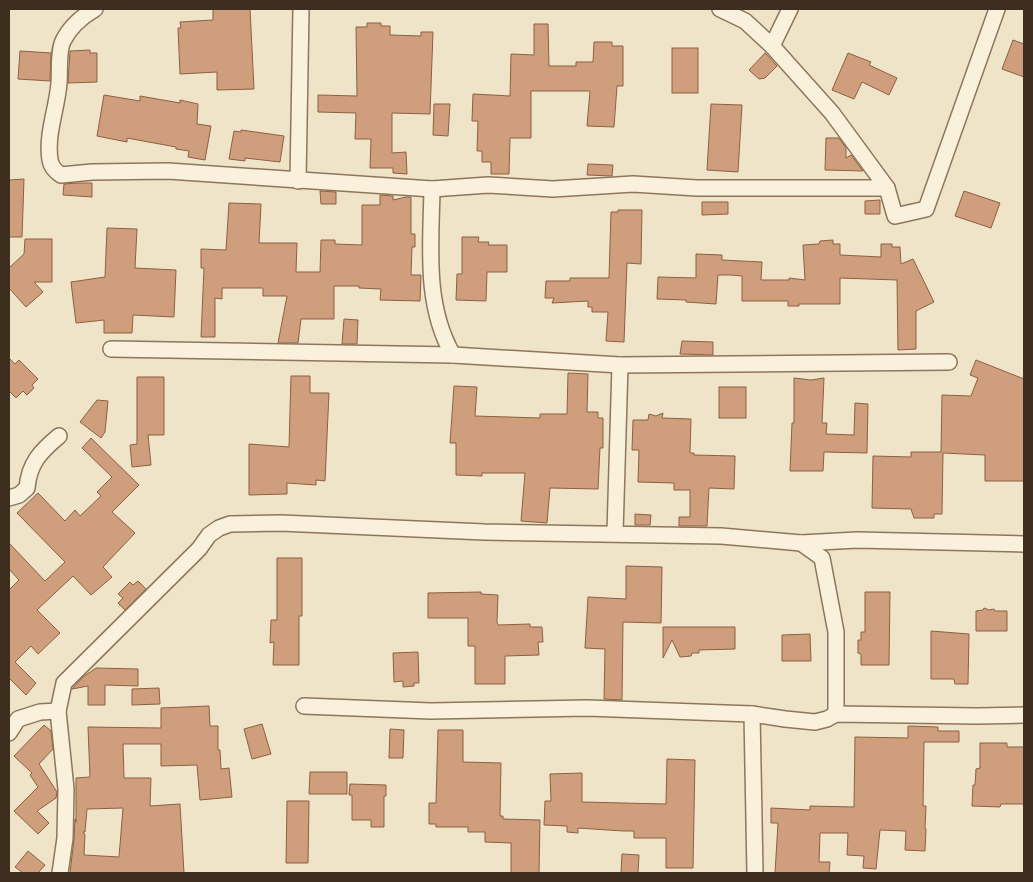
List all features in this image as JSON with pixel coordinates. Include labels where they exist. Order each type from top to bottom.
[{"type":"street","points":[[95,9],[79,19],[62,44],[59,85],[49,139],[50,161],[54,169],[61,175],[92,172],[168,171],[432,189],[488,185],[553,189],[633,184],[697,188],[887,188]]},
{"type":"street","points":[[298,181],[302,9]]},
{"type":"street","points":[[720,9],[742,15],[832,114],[887,188],[895,216],[926,209],[997,9]]},
{"type":"street","points":[[772,46],[790,9]]},
{"type":"street","points":[[432,189],[432,293],[438,322],[453,355]]},
{"type":"street","points":[[111,349],[453,355],[620,365],[949,362]]},
{"type":"street","points":[[615,533],[620,365]]},
{"type":"street","points":[[9,498],[19,495],[26,488],[27,480],[35,461],[42,451],[59,436]]},
{"type":"street","points":[[60,873],[65,838],[66,789],[58,711],[64,683],[199,548],[209,535],[219,528],[230,524],[281,523],[484,532],[721,536],[801,543],[866,541],[1024,544]]},
{"type":"street","points":[[822,558],[838,542]]},
{"type":"street","points":[[801,543],[822,558],[836,632],[836,714]]},
{"type":"street","points":[[304,706],[431,711],[587,708],[752,714],[785,720],[815,722],[836,714],[1024,715]]},
{"type":"street","points":[[9,733],[18,719],[40,712],[58,711]]},
{"type":"street","points":[[752,714],[755,873]]},
{"type":"building","points":[[213,9],[250,9],[254,89],[217,90],[217,72],[180,74],[178,28],[181,28],[180,22],[213,20]]},
{"type":"building","points":[[367,23],[381,23],[381,26],[390,26],[390,35],[421,36],[421,32],[433,32],[430,114],[392,113],[392,153],[406,152],[407,174],[393,173],[393,168],[370,168],[371,139],[355,139],[356,113],[318,112],[318,95],[357,96],[356,27],[367,27]]},
{"type":"building","points":[[534,24],[548,24],[549,66],[576,66],[576,62],[593,62],[594,42],[612,42],[612,46],[623,46],[623,86],[617,86],[614,127],[587,126],[590,91],[531,91],[531,138],[510,138],[509,174],[491,174],[491,162],[482,162],[482,151],[477,151],[478,121],[472,121],[473,94],[510,96],[511,54],[534,55]]},
{"type":"building","points":[[1013,40],[1024,44],[1024,77],[1002,69]]},
{"type":"building","points":[[672,48],[698,48],[698,93],[672,93]]},
{"type":"building","points":[[90,50],[90,53],[97,53],[97,82],[68,83],[70,51]]},
{"type":"building","points":[[20,51],[51,53],[50,81],[18,79]]},
{"type":"building","points":[[765,53],[777,66],[765,78],[759,79],[749,70]]},
{"type":"building","points":[[848,53],[871,62],[869,65],[897,78],[889,95],[862,82],[854,99],[832,90]]},
{"type":"building","points":[[104,95],[140,101],[140,96],[180,103],[180,100],[198,104],[197,124],[211,126],[205,160],[188,157],[189,151],[176,149],[176,147],[127,138],[127,142],[97,136]]},
{"type":"building","points":[[434,104],[450,104],[448,136],[433,135]]},
{"type":"building","points":[[711,104],[742,105],[738,172],[707,170]]},
{"type":"building","points":[[241,130],[284,136],[280,162],[245,158],[245,161],[229,159],[234,131],[241,132]]},
{"type":"building","points":[[826,138],[839,138],[846,148],[846,158],[851,155],[863,171],[825,170]]},
{"type":"building","points":[[588,164],[613,165],[612,176],[587,175]]},
{"type":"building","points":[[24,179],[22,237],[9,237],[9,180]]},
{"type":"building","points":[[92,183],[92,197],[63,195],[64,184]]},
{"type":"building","points":[[320,191],[336,192],[336,204],[321,204]]},
{"type":"building","points":[[964,191],[1000,203],[991,228],[955,216]]},
{"type":"building","points":[[380,195],[393,196],[393,200],[411,197],[411,234],[415,234],[415,247],[412,247],[411,275],[421,275],[420,301],[380,300],[381,289],[359,288],[359,286],[334,286],[334,319],[301,319],[298,343],[278,343],[287,296],[263,296],[263,288],[222,288],[222,299],[215,298],[215,337],[201,337],[204,268],[201,268],[201,249],[226,250],[229,203],[261,204],[259,243],[297,243],[296,272],[320,272],[321,240],[335,240],[335,244],[362,245],[362,205],[380,205]]},
{"type":"building","points":[[880,200],[880,214],[865,214],[865,201]]},
{"type":"building","points":[[702,202],[728,202],[728,214],[702,215]]},
{"type":"building","points":[[618,210],[642,210],[641,264],[627,263],[624,342],[606,341],[608,312],[592,312],[592,307],[588,307],[588,301],[552,303],[554,298],[545,298],[546,281],[570,281],[570,278],[609,278],[611,212],[618,212]]},
{"type":"building","points":[[107,228],[137,229],[135,268],[176,270],[174,317],[133,315],[132,333],[104,333],[104,320],[76,323],[71,282],[105,277]]},
{"type":"building","points":[[462,237],[479,237],[478,242],[489,242],[488,245],[507,245],[507,272],[487,272],[486,301],[456,300],[457,274],[462,274]]},
{"type":"building","points":[[25,239],[52,239],[52,282],[34,282],[43,292],[26,307],[9,288],[9,268],[24,254]]},
{"type":"building","points":[[833,240],[833,244],[840,244],[840,255],[881,257],[881,244],[892,244],[892,247],[900,247],[901,264],[913,259],[934,302],[916,311],[916,349],[898,350],[897,280],[840,278],[840,304],[799,304],[799,306],[788,306],[788,301],[742,301],[742,276],[731,275],[718,275],[716,304],[657,299],[658,277],[696,278],[696,254],[722,255],[722,260],[762,262],[761,280],[789,280],[789,278],[805,280],[803,245],[819,244],[820,241]]},
{"type":"building","points":[[344,319],[358,320],[357,344],[342,344]]},
{"type":"building","points":[[682,341],[713,342],[713,355],[680,354]]},
{"type":"building","points":[[9,358],[15,364],[19,360],[38,379],[32,385],[34,388],[27,395],[23,391],[16,398],[9,391]]},
{"type":"building","points":[[976,360],[1024,379],[1024,481],[985,481],[985,455],[943,453],[942,514],[934,514],[934,518],[914,518],[911,509],[872,508],[873,456],[911,457],[911,452],[941,452],[942,395],[971,396],[978,378],[970,375]]},
{"type":"building","points":[[568,373],[588,374],[587,412],[598,412],[598,418],[603,418],[603,448],[600,448],[598,489],[550,488],[547,523],[521,521],[525,473],[482,473],[482,476],[456,475],[456,443],[450,443],[454,386],[477,387],[475,416],[540,418],[540,414],[567,414]]},
{"type":"building","points":[[291,376],[310,376],[310,393],[329,393],[325,481],[316,480],[316,485],[287,483],[287,494],[249,495],[249,444],[289,447]]},
{"type":"building","points":[[137,377],[164,377],[164,435],[148,435],[151,465],[132,467],[130,445],[137,444]]},
{"type":"building","points":[[794,378],[811,380],[824,378],[822,423],[827,423],[826,434],[854,435],[855,403],[868,404],[867,453],[824,452],[823,471],[790,471],[792,423],[794,423]]},
{"type":"building","points":[[719,387],[746,387],[746,418],[719,418]]},
{"type":"building","points":[[97,400],[108,401],[105,432],[101,438],[80,422]]},
{"type":"building","points":[[663,413],[662,418],[691,419],[690,453],[694,453],[694,455],[735,456],[734,489],[709,488],[707,526],[679,526],[679,517],[690,517],[690,490],[674,490],[674,483],[638,482],[639,450],[632,450],[633,420],[648,420],[649,414],[656,416]]},
{"type":"building","points":[[91,438],[139,485],[112,512],[135,533],[103,567],[112,577],[91,595],[73,576],[37,610],[60,633],[38,654],[31,646],[15,662],[36,683],[26,695],[9,678],[9,590],[19,580],[9,569],[9,543],[45,581],[65,562],[17,513],[38,493],[65,521],[75,510],[80,516],[101,496],[97,492],[112,477],[82,448]]},
{"type":"building","points":[[635,514],[651,515],[650,525],[635,525]]},
{"type":"building","points":[[277,558],[302,558],[302,616],[299,616],[299,665],[273,665],[274,642],[270,643],[271,620],[277,620]]},
{"type":"building","points":[[626,566],[662,567],[661,623],[623,622],[622,700],[604,699],[605,649],[585,648],[588,597],[626,599]]},
{"type":"building","points":[[138,581],[146,589],[125,610],[118,603],[123,598],[118,594],[130,582],[133,585]]},
{"type":"building","points":[[481,592],[481,594],[498,595],[498,625],[530,624],[530,627],[542,627],[543,642],[538,642],[539,655],[505,656],[505,684],[475,684],[475,646],[468,646],[468,618],[428,618],[428,593]]},
{"type":"building","points":[[865,592],[890,592],[889,665],[861,665],[861,654],[858,653],[858,640],[861,640],[861,632],[865,632]]},
{"type":"building","points":[[984,608],[994,609],[995,611],[1007,611],[1007,631],[976,631],[976,611],[983,610]]},
{"type":"building","points":[[663,627],[735,627],[735,649],[699,650],[699,653],[692,653],[691,656],[680,657],[672,640],[663,658]]},
{"type":"building","points":[[931,631],[969,634],[968,684],[955,684],[954,679],[931,679]]},
{"type":"building","points":[[810,634],[811,661],[782,661],[782,635]]},
{"type":"building","points":[[418,652],[419,683],[414,683],[414,686],[403,687],[403,681],[394,682],[393,653]]},
{"type":"building","points":[[96,668],[138,669],[138,686],[105,685],[105,705],[88,705],[88,686],[72,689],[83,677]]},
{"type":"building","points":[[159,688],[160,704],[132,705],[132,689]]},
{"type":"building","points":[[209,706],[210,726],[218,726],[218,750],[220,750],[221,769],[229,768],[232,797],[200,800],[197,765],[161,766],[161,744],[123,744],[124,778],[151,778],[150,806],[180,804],[184,873],[70,873],[75,819],[76,822],[76,778],[90,777],[88,727],[161,728],[161,708]],"holes":[[[123,808],[119,857],[84,855],[85,835],[83,832],[85,832],[87,809]]]},
{"type":"building","points":[[262,724],[271,754],[252,759],[244,729]]},
{"type":"building","points":[[44,725],[51,731],[53,749],[39,764],[57,792],[56,798],[37,811],[49,823],[38,834],[14,811],[38,787],[30,775],[32,773],[14,756]]},
{"type":"building","points":[[908,726],[938,727],[938,731],[959,731],[959,742],[924,742],[923,806],[926,806],[925,851],[905,850],[906,831],[880,830],[876,869],[863,868],[864,856],[847,855],[848,833],[820,833],[819,862],[830,862],[829,873],[775,873],[778,823],[771,823],[771,808],[810,810],[810,806],[854,807],[855,737],[908,738]]},
{"type":"building","points":[[390,729],[404,730],[403,758],[389,758]]},
{"type":"building","points":[[438,730],[463,730],[463,762],[501,763],[500,816],[503,816],[503,819],[540,820],[539,873],[511,873],[511,843],[485,842],[485,832],[468,832],[468,827],[436,827],[436,824],[429,824],[429,803],[436,803]]},
{"type":"building","points":[[980,743],[1007,743],[1007,747],[1024,747],[1024,804],[1001,804],[1000,807],[972,806],[976,769],[980,768]]},
{"type":"building","points":[[667,759],[695,760],[693,868],[666,868],[666,838],[634,838],[634,831],[578,828],[578,833],[567,832],[567,826],[544,825],[545,801],[551,801],[550,774],[582,773],[582,802],[666,804]]},
{"type":"building","points":[[310,772],[347,772],[347,794],[309,794]]},
{"type":"building","points":[[350,784],[386,785],[384,827],[371,827],[371,820],[352,820],[352,795],[349,795]]},
{"type":"building","points":[[287,801],[309,801],[308,863],[286,863]]},
{"type":"building","points":[[28,851],[45,865],[38,873],[23,873],[15,867]]},
{"type":"building","points":[[622,854],[639,855],[638,873],[621,873]]}]
